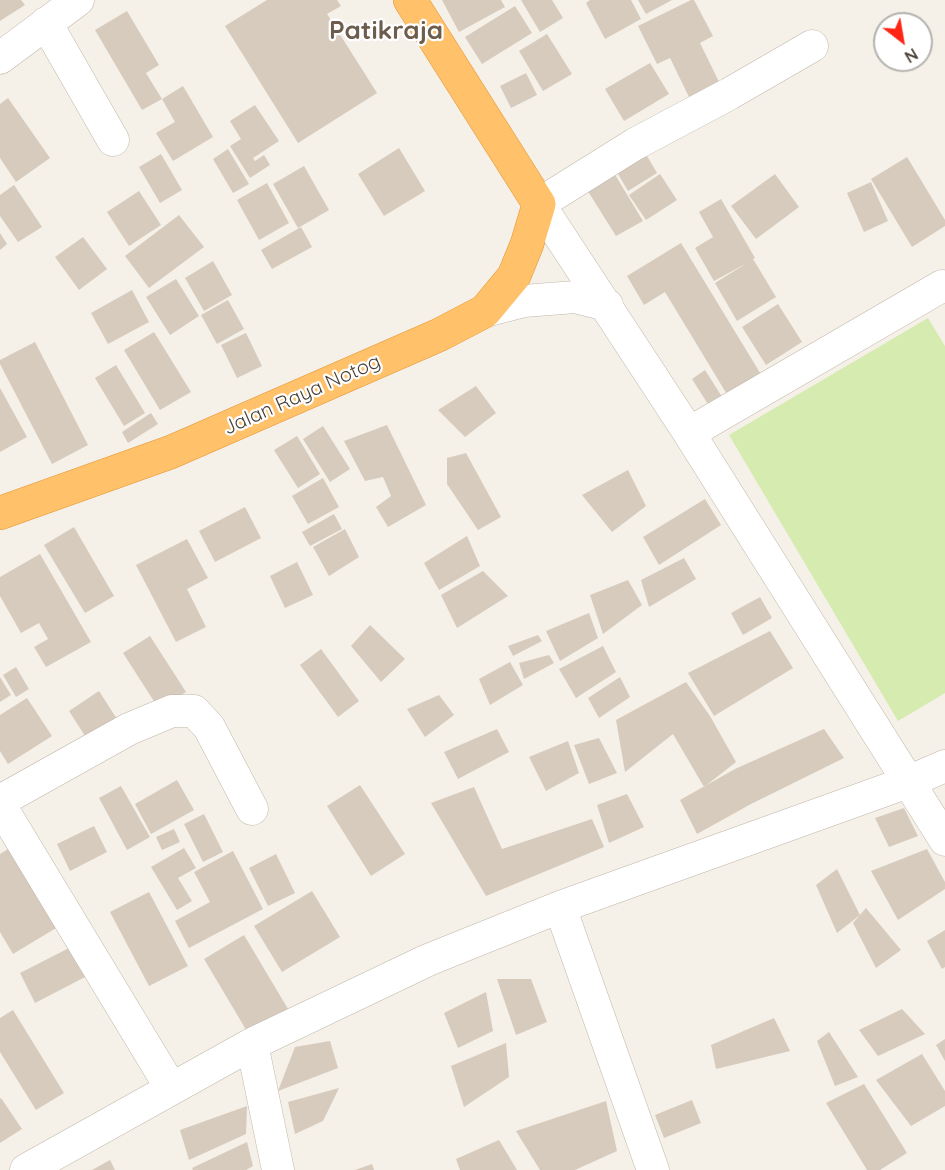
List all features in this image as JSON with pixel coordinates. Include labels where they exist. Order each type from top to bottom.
[{"type":"highway","points":[[410,0],[539,204]]},
{"type":"highway","name":"Jalan Raya Notog","points":[[0,513],[171,452],[428,340],[485,311],[514,276],[539,204]]},
{"type":"street","points":[[0,58],[78,0]]},
{"type":"street","points":[[46,23],[113,140]]},
{"type":"street","points":[[812,46],[635,144],[539,204],[690,433],[945,840]]},
{"type":"street","points":[[690,433],[942,285]]},
{"type":"street","points":[[485,311],[524,301],[575,297],[607,305]]},
{"type":"street","points":[[171,1088],[0,803],[129,729],[172,711],[194,711],[209,728],[252,809]]},
{"type":"street","points":[[26,1170],[252,1044],[428,960],[560,907],[908,782],[945,766]]},
{"type":"street","points":[[560,907],[653,1170]]},
{"type":"street","points":[[252,1044],[278,1170]]},
{"type":"green space","points":[[928,318],[945,346],[945,693],[898,721],[729,435]]},
{"type":"building","points":[[0,0],[21,0],[25,5],[0,21]]},
{"type":"building","points":[[267,0],[337,0],[341,6],[327,14],[377,93],[298,143],[225,26]]},
{"type":"building","points":[[442,0],[501,0],[505,7],[459,32]]},
{"type":"building","points":[[521,0],[552,0],[563,18],[540,32]]},
{"type":"building","points":[[590,0],[631,0],[641,19],[605,39],[586,3]]},
{"type":"building","points":[[638,0],[672,0],[646,14]]},
{"type":"building","points":[[694,0],[713,36],[700,43],[720,84],[690,99],[670,58],[657,64],[638,26]]},
{"type":"building","points":[[515,6],[532,33],[482,64],[465,37]]},
{"type":"building","points":[[127,11],[159,65],[146,73],[162,99],[142,110],[95,30]]},
{"type":"building","points":[[547,34],[572,74],[543,91],[519,51]]},
{"type":"building","points":[[650,63],[669,94],[624,121],[605,89]]},
{"type":"building","points":[[526,73],[537,95],[511,108],[500,86]]},
{"type":"building","points":[[183,86],[213,137],[173,161],[156,133],[175,122],[162,99]]},
{"type":"building","points":[[8,98],[50,158],[16,182],[0,158],[0,104]]},
{"type":"building","points":[[255,105],[279,141],[253,158],[255,161],[264,155],[270,165],[250,178],[230,146],[241,139],[230,121]]},
{"type":"building","points":[[640,144],[657,173],[628,191],[611,162]]},
{"type":"building","points":[[399,148],[425,191],[384,216],[358,174]]},
{"type":"building","points":[[228,149],[249,184],[233,193],[213,159]]},
{"type":"building","points":[[161,154],[182,190],[160,203],[139,167]]},
{"type":"building","points":[[907,157],[945,220],[945,226],[912,247],[871,179]]},
{"type":"building","points":[[304,166],[329,210],[298,228],[273,184]]},
{"type":"building","points":[[611,168],[643,221],[616,236],[584,185]]},
{"type":"building","points":[[660,174],[677,200],[646,220],[629,195]]},
{"type":"building","points":[[775,174],[799,207],[756,239],[731,206]]},
{"type":"building","points":[[871,182],[888,221],[864,232],[847,193]]},
{"type":"building","points":[[267,183],[289,223],[259,240],[237,200]]},
{"type":"building","points":[[14,185],[42,227],[18,242],[0,216],[0,195]]},
{"type":"building","points":[[139,191],[161,225],[129,246],[107,212]]},
{"type":"building","points":[[721,199],[776,297],[737,321],[715,283],[747,263],[714,281],[695,248],[713,237],[699,212]]},
{"type":"building","points":[[179,215],[204,247],[149,288],[125,256]]},
{"type":"building","points":[[301,227],[312,247],[272,269],[261,250]]},
{"type":"building","points":[[0,233],[7,244],[0,250]]},
{"type":"building","points":[[83,237],[107,269],[79,290],[55,257]]},
{"type":"building","points":[[681,243],[762,376],[728,396],[665,292],[644,305],[627,276]]},
{"type":"building","points":[[213,261],[232,295],[204,311],[185,278]]},
{"type":"building","points":[[176,279],[199,316],[170,335],[146,297]]},
{"type":"building","points":[[132,290],[149,322],[108,344],[91,313]]},
{"type":"building","points":[[228,300],[244,329],[217,344],[201,315]]},
{"type":"building","points":[[778,304],[802,342],[766,365],[742,327]]},
{"type":"building","points":[[154,332],[191,392],[160,410],[124,350]]},
{"type":"building","points":[[246,333],[262,366],[237,378],[221,345]]},
{"type":"building","points":[[35,342],[88,445],[52,464],[0,364],[0,360]]},
{"type":"building","points":[[116,365],[145,413],[124,426],[95,378]]},
{"type":"building","points":[[705,370],[724,400],[711,409],[692,379]]},
{"type":"building","points":[[476,386],[496,413],[465,437],[438,410]]},
{"type":"building","points":[[0,388],[27,437],[0,452]]},
{"type":"building","points":[[151,413],[158,424],[128,443],[122,432]]},
{"type":"building","points":[[387,425],[426,505],[388,527],[376,507],[391,496],[383,477],[365,481],[344,441]]},
{"type":"building","points":[[323,426],[350,469],[330,482],[303,439]]},
{"type":"building","points":[[297,436],[320,474],[298,488],[274,450]]},
{"type":"building","points":[[466,453],[501,517],[478,530],[447,484],[447,458]]},
{"type":"building","points":[[628,470],[646,506],[612,532],[582,495]]},
{"type":"building","points":[[323,478],[339,507],[308,524],[292,496]]},
{"type":"building","points":[[705,499],[721,525],[659,565],[643,537]]},
{"type":"building","points":[[245,507],[261,538],[215,562],[199,531]]},
{"type":"building","points":[[334,514],[342,529],[310,546],[302,532]]},
{"type":"building","points":[[74,527],[114,596],[85,613],[44,545]]},
{"type":"building","points":[[345,529],[359,557],[329,576],[313,547]]},
{"type":"building","points":[[467,536],[480,566],[439,590],[424,563]]},
{"type":"building","points":[[187,539],[208,578],[187,589],[206,627],[176,642],[136,565]]},
{"type":"building","points":[[40,554],[91,642],[46,667],[34,647],[48,639],[39,623],[21,633],[0,596],[0,577]]},
{"type":"building","points":[[684,558],[696,579],[649,607],[641,580]]},
{"type":"building","points":[[297,562],[313,595],[285,608],[270,576]]},
{"type":"building","points":[[483,571],[508,596],[457,628],[441,595]]},
{"type":"building","points":[[628,580],[642,605],[603,634],[590,595]]},
{"type":"building","points":[[760,597],[772,618],[743,635],[731,613]]},
{"type":"building","points":[[589,613],[598,638],[560,661],[546,631]]},
{"type":"building","points":[[370,625],[405,659],[381,682],[351,646]]},
{"type":"building","points":[[770,631],[793,668],[714,716],[688,673]]},
{"type":"building","points":[[538,635],[542,641],[513,656],[508,646]]},
{"type":"building","points":[[150,636],[186,692],[159,709],[123,653]]},
{"type":"building","points":[[603,646],[616,672],[576,698],[559,669]]},
{"type":"building","points":[[321,649],[359,701],[338,717],[300,665]]},
{"type":"building","points":[[549,655],[554,663],[524,679],[519,663]]},
{"type":"building","points":[[510,662],[523,685],[490,705],[479,679]]},
{"type":"building","points":[[16,667],[29,689],[16,697],[3,675]]},
{"type":"building","points":[[0,677],[11,695],[0,702]]},
{"type":"building","points":[[620,677],[630,697],[599,718],[588,698]]},
{"type":"building","points":[[686,682],[710,716],[736,762],[704,787],[673,734],[625,772],[616,720]]},
{"type":"building","points":[[99,691],[117,719],[87,739],[69,711]]},
{"type":"building","points":[[439,695],[454,715],[425,737],[407,709]]},
{"type":"building","points":[[27,698],[52,736],[8,764],[0,751],[0,715]]},
{"type":"building","points":[[497,729],[509,752],[458,779],[444,752]]},
{"type":"building","points":[[824,729],[844,758],[751,804],[697,834],[680,800],[735,769]]},
{"type":"building","points":[[599,738],[617,773],[589,784],[574,745]]},
{"type":"building","points":[[568,741],[579,773],[546,791],[529,757]]},
{"type":"building","points":[[177,780],[194,810],[151,834],[135,804]]},
{"type":"building","points":[[360,785],[405,854],[371,876],[327,806]]},
{"type":"building","points":[[121,786],[150,837],[127,850],[99,798]]},
{"type":"building","points":[[474,787],[502,849],[592,819],[604,847],[486,896],[431,803]]},
{"type":"building","points":[[627,794],[644,827],[609,843],[597,805]]},
{"type":"building","points":[[904,808],[918,836],[889,847],[875,818]]},
{"type":"building","points":[[204,814],[223,852],[203,862],[184,824]]},
{"type":"building","points":[[94,826],[107,852],[70,871],[57,844]]},
{"type":"building","points":[[174,829],[180,842],[162,850],[156,837]]},
{"type":"building","points":[[13,846],[61,925],[13,954],[0,932],[0,854]]},
{"type":"building","points":[[184,848],[196,868],[178,878],[192,901],[177,910],[151,867]]},
{"type":"building","points":[[927,849],[945,882],[945,889],[898,920],[871,871]]},
{"type":"building","points":[[233,851],[263,909],[189,948],[175,921],[210,902],[194,872]]},
{"type":"building","points":[[276,854],[295,893],[268,906],[249,868]]},
{"type":"building","points":[[837,869],[860,915],[837,933],[816,885]]},
{"type":"building","points":[[312,891],[340,937],[282,972],[254,926]]},
{"type":"building","points":[[149,892],[188,966],[149,986],[110,912]]},
{"type":"building","points":[[866,908],[901,950],[876,968],[853,923]]},
{"type":"building","points":[[945,930],[945,967],[942,969],[927,941]]},
{"type":"building","points":[[244,935],[288,1009],[248,1033],[204,959]]},
{"type":"building","points":[[71,947],[87,976],[35,1003],[20,973]]},
{"type":"building","points":[[497,979],[531,979],[547,1022],[516,1035]]},
{"type":"building","points":[[486,992],[493,1031],[458,1048],[444,1013]]},
{"type":"building","points":[[902,1009],[925,1034],[878,1056],[859,1030]]},
{"type":"building","points":[[13,1010],[64,1093],[36,1110],[0,1052],[0,1018]]},
{"type":"building","points":[[774,1018],[790,1051],[716,1069],[711,1045]]},
{"type":"building","points":[[829,1032],[858,1077],[835,1086],[817,1041]]},
{"type":"building","points":[[945,1039],[945,1061],[936,1045]]},
{"type":"building","points":[[330,1041],[338,1068],[278,1091],[295,1047]]},
{"type":"building","points":[[506,1043],[509,1077],[464,1107],[451,1066]]},
{"type":"building","points":[[922,1054],[945,1091],[945,1106],[911,1126],[876,1080]]},
{"type":"building","points":[[864,1084],[907,1153],[880,1170],[867,1170],[826,1103]]},
{"type":"building","points":[[339,1088],[323,1121],[295,1134],[288,1102]]},
{"type":"building","points":[[0,1099],[22,1129],[0,1143]]},
{"type":"building","points":[[692,1100],[701,1123],[664,1138],[655,1115]]},
{"type":"building","points":[[606,1101],[617,1151],[575,1170],[540,1170],[516,1131]]},
{"type":"building","points":[[247,1106],[246,1134],[189,1160],[180,1130]]},
{"type":"building","points":[[499,1140],[517,1170],[460,1170],[456,1159]]},
{"type":"building","points":[[247,1142],[253,1166],[246,1170],[193,1170],[192,1168]]},
{"type":"building","points":[[110,1160],[115,1170],[92,1170]]},
{"type":"building","points":[[372,1164],[374,1170],[355,1170]]},
{"type":"district","name":"Patikraja","points":[[386,31]]}]
